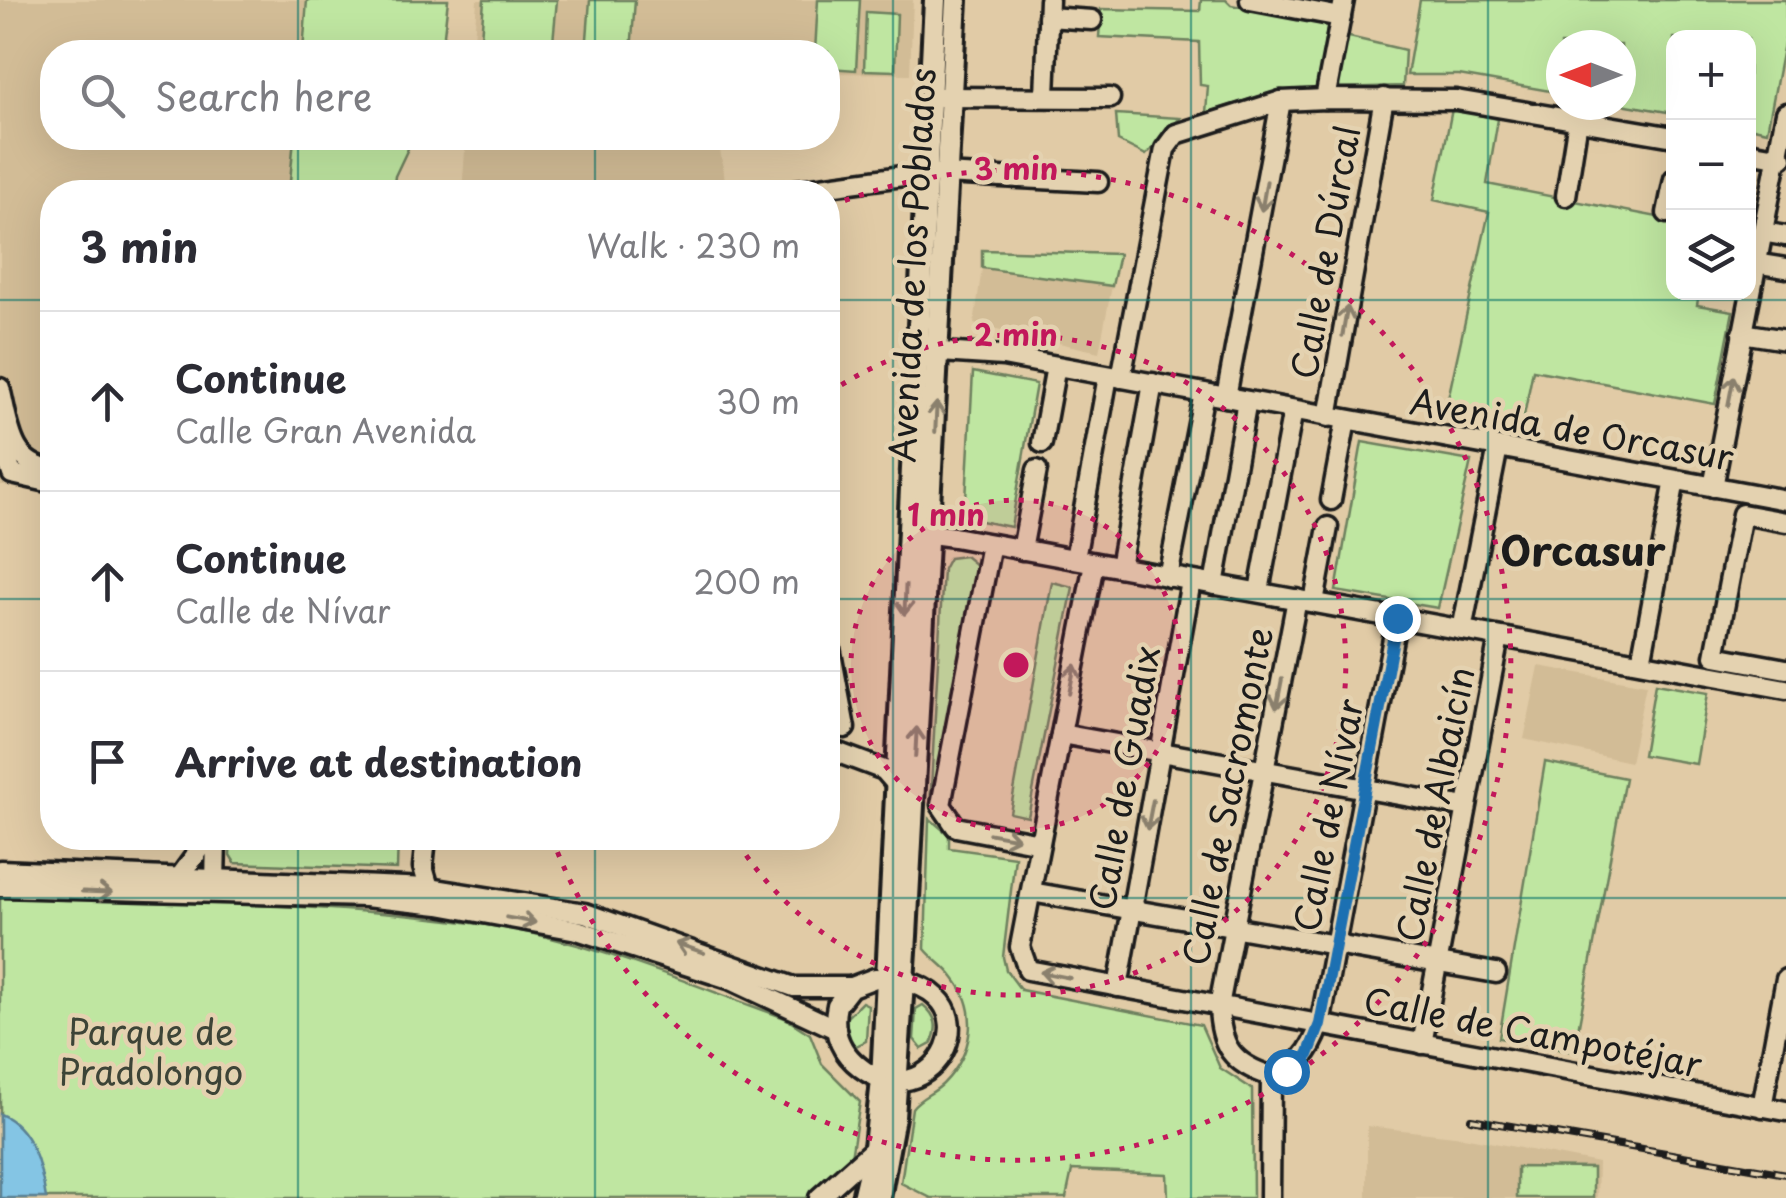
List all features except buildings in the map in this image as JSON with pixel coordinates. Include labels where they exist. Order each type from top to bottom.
[{"type":"main road","name":"Avenida de los Poblados","points":[[894,978],[908,506],[934,0]]},
{"type":"main road","name":"Avenida de los Poblados","points":[[876,1198],[889,1081],[930,534],[956,0]]},
{"type":"main road","name":"Avenida de los Poblados","points":[[876,1198],[875,1147],[889,1081]]},
{"type":"street","points":[[1250,0],[1342,9],[1325,99]]},
{"type":"street","points":[[1044,95],[1048,9],[1092,20]]},
{"type":"street","points":[[930,99],[1044,95],[1110,98]]},
{"type":"street","name":"Calle de Dúrcal","points":[[1337,418],[1384,98]]},
{"type":"street","points":[[1226,397],[1282,100]]},
{"type":"street","points":[[1084,561],[1115,377],[1165,150],[1176,134],[1282,100],[1456,100],[1546,115]]},
{"type":"street","points":[[1756,259],[1780,158],[1786,113]]},
{"type":"street","points":[[1566,196],[1578,120],[1666,136]]},
{"type":"street","points":[[840,184],[925,173],[1098,182]]},
{"type":"street","points":[[1762,232],[1786,236]]},
{"type":"street","points":[[1756,264],[1786,268]]},
{"type":"street","points":[[1712,487],[1748,300]]},
{"type":"street","points":[[1742,332],[1786,340]]},
{"type":"street","points":[[915,362],[924,351],[939,348]]},
{"type":"street","name":"Avenida de Orcasur","points":[[939,348],[1247,400],[1786,500]]},
{"type":"street","points":[[1042,442],[1056,366]]},
{"type":"street","points":[[1120,568],[1153,384]]},
{"type":"street","points":[[0,388],[15,448],[33,466],[40,467]]},
{"type":"street","points":[[1168,577],[1204,393]]},
{"type":"street","points":[[1214,585],[1247,400]]},
{"type":"street","points":[[1258,592],[1293,410]]},
{"type":"street","points":[[1331,500],[1337,418]]},
{"type":"street","points":[[0,437],[12,474],[40,481]]},
{"type":"street","points":[[1462,630],[1498,447]]},
{"type":"street","points":[[1022,550],[1037,470]]},
{"type":"street","points":[[1640,662],[1675,480]]},
{"type":"street","name":"Avenida de los Poblados","points":[[908,506],[930,534]]},
{"type":"street","points":[[1786,522],[1742,514],[1715,656],[1786,669]]},
{"type":"street","points":[[1306,600],[1328,527]]},
{"type":"street","points":[[907,545],[930,534],[1786,689]]},
{"type":"street","points":[[991,544],[941,805],[956,827],[1040,843]]},
{"type":"street","name":"Calle de Campotéjar","points":[[1084,561],[1061,734],[1020,947],[1028,970],[1786,1112]]},
{"type":"street","name":"Calle de Guadix","points":[[1118,987],[1191,581]]},
{"type":"street","name":"Calle de Sacromonte","points":[[1219,1006],[1264,771],[1306,600]]},
{"type":"street","name":"Calle de Nívar","points":[[1320,1024],[1397,618]]},
{"type":"street","name":"Calle de Albaicín","points":[[1422,1044],[1500,636]]},
{"type":"street","points":[[840,701],[845,728]]},
{"type":"street","points":[[1061,734],[1466,807]]},
{"type":"street","points":[[840,754],[884,770],[897,785]]},
{"type":"street","points":[[181,875],[199,850]]},
{"type":"street","points":[[215,886],[216,850]]},
{"type":"street","points":[[424,850],[422,867],[429,888]]},
{"type":"street","points":[[0,870],[181,875],[215,886],[439,905],[577,930],[729,978],[836,1029]]},
{"type":"street","points":[[0,888],[429,888],[584,913],[794,987],[851,987],[894,978],[942,998],[950,1018],[950,1036],[937,1064],[912,1080],[889,1081],[851,1059],[840,1046],[836,1029],[837,1005],[851,987]]},
{"type":"street","points":[[1031,892],[1496,973]]},
{"type":"street","points":[[1762,1107],[1786,978]]},
{"type":"street","points":[[1219,1006],[1222,1039],[1229,1053],[1238,1063],[1271,1076],[1298,1064],[1320,1024]]},
{"type":"street","points":[[1270,1198],[1271,1076]]},
{"type":"street","points":[[819,1198],[875,1147]]},
{"type":"shaded area","points":[[0,0],[307,0],[304,40],[40,40],[40,150],[293,150],[290,180],[40,180],[40,483],[0,485]]},
{"type":"shaded area","points":[[477,0],[913,0],[910,74],[840,73],[840,40],[474,40]]},
{"type":"shaded area","points":[[465,150],[720,150],[725,180],[463,180]]},
{"type":"shaded area","points":[[982,268],[1112,286],[1099,352],[974,324]]},
{"type":"shaded area","points":[[1539,666],[1646,685],[1630,762],[1524,739]]},
{"type":"shaded area","points":[[1367,1126],[1463,1137],[1598,1163],[1597,1198],[1367,1198]]},
{"type":"green space","points":[[307,0],[448,0],[443,40],[304,40]]},
{"type":"green space","points":[[484,0],[557,0],[553,40],[481,40]]},
{"type":"green space","points":[[590,0],[635,0],[632,40],[587,40]]},
{"type":"green space","points":[[818,0],[860,0],[856,70],[840,69],[840,40],[816,40]]},
{"type":"green space","points":[[1201,0],[1226,0],[1231,5],[1328,23],[1317,91],[1270,93],[1206,113],[1208,86],[1200,85],[1199,42],[1099,37],[1101,9],[1200,11]]},
{"type":"green space","points":[[1420,0],[1786,0],[1786,33],[1767,131],[1756,129],[1756,30],[1666,30],[1666,112],[1636,107],[1636,30],[1546,30],[1546,90],[1459,75],[1407,75]]},
{"type":"green space","points":[[866,12],[897,14],[895,71],[864,70]]},
{"type":"green space","points":[[1345,36],[1405,50],[1403,86],[1337,88]]},
{"type":"green space","points":[[1452,109],[1498,119],[1487,184],[1666,219],[1666,300],[1698,300],[1697,305],[1733,311],[1715,404],[1533,370],[1521,431],[1444,417],[1489,212],[1434,200]]},
{"type":"green space","points":[[1116,114],[1180,118],[1146,155],[1118,141]]},
{"type":"green space","points":[[293,150],[407,150],[394,180],[290,180]]},
{"type":"green space","points":[[982,250],[1119,254],[1112,286],[982,268]]},
{"type":"green space","points":[[973,372],[1036,384],[1011,527],[965,518]]},
{"type":"green space","points":[[1362,442],[1471,461],[1438,608],[1336,591]]},
{"type":"green space","points":[[965,556],[976,565],[930,806],[943,569],[949,558]]},
{"type":"green space","points":[[1052,582],[1073,587],[1028,817],[1010,813]]},
{"type":"green space","points":[[1655,684],[1708,693],[1696,764],[1643,755]]},
{"type":"green space","points":[[1545,762],[1625,778],[1574,1051],[1499,1038]]},
{"type":"green space","points":[[929,818],[949,835],[949,848],[1015,857],[1003,957],[1006,970],[1021,990],[1201,1025],[1220,1068],[1252,1089],[1253,1198],[1168,1198],[1167,1174],[1072,1170],[1066,1198],[931,1198],[901,1183],[912,1108],[953,1073],[969,1033],[970,1019],[962,990],[925,949]]},
{"type":"green space","points":[[230,850],[398,850],[397,869],[235,863]]},
{"type":"green space","name":"Parque de Pradolongo","points":[[0,895],[244,904],[426,917],[525,932],[601,952],[785,1018],[810,1034],[822,1064],[860,1102],[850,1163],[826,1177],[808,1198],[0,1198]]},
{"type":"green space","points":[[862,1002],[868,1005],[866,1041],[856,1046],[848,1039],[846,1018]]},
{"type":"green space","points":[[923,1005],[934,1018],[936,1028],[931,1044],[922,1049],[914,1039],[916,1009]]},
{"type":"green space","points":[[1517,1167],[1593,1168],[1593,1198],[1517,1198]]},
{"type":"water","points":[[0,1114],[27,1138],[38,1161],[46,1198],[0,1198]]},
{"type":"railway","points":[[1471,1119],[1786,1174]]},
{"type":"district","name":"Orcasur","points":[[1583,549]]},
{"type":"route","points":[[1286,1071],[1308,1055],[1320,1024],[1397,618]]}]
